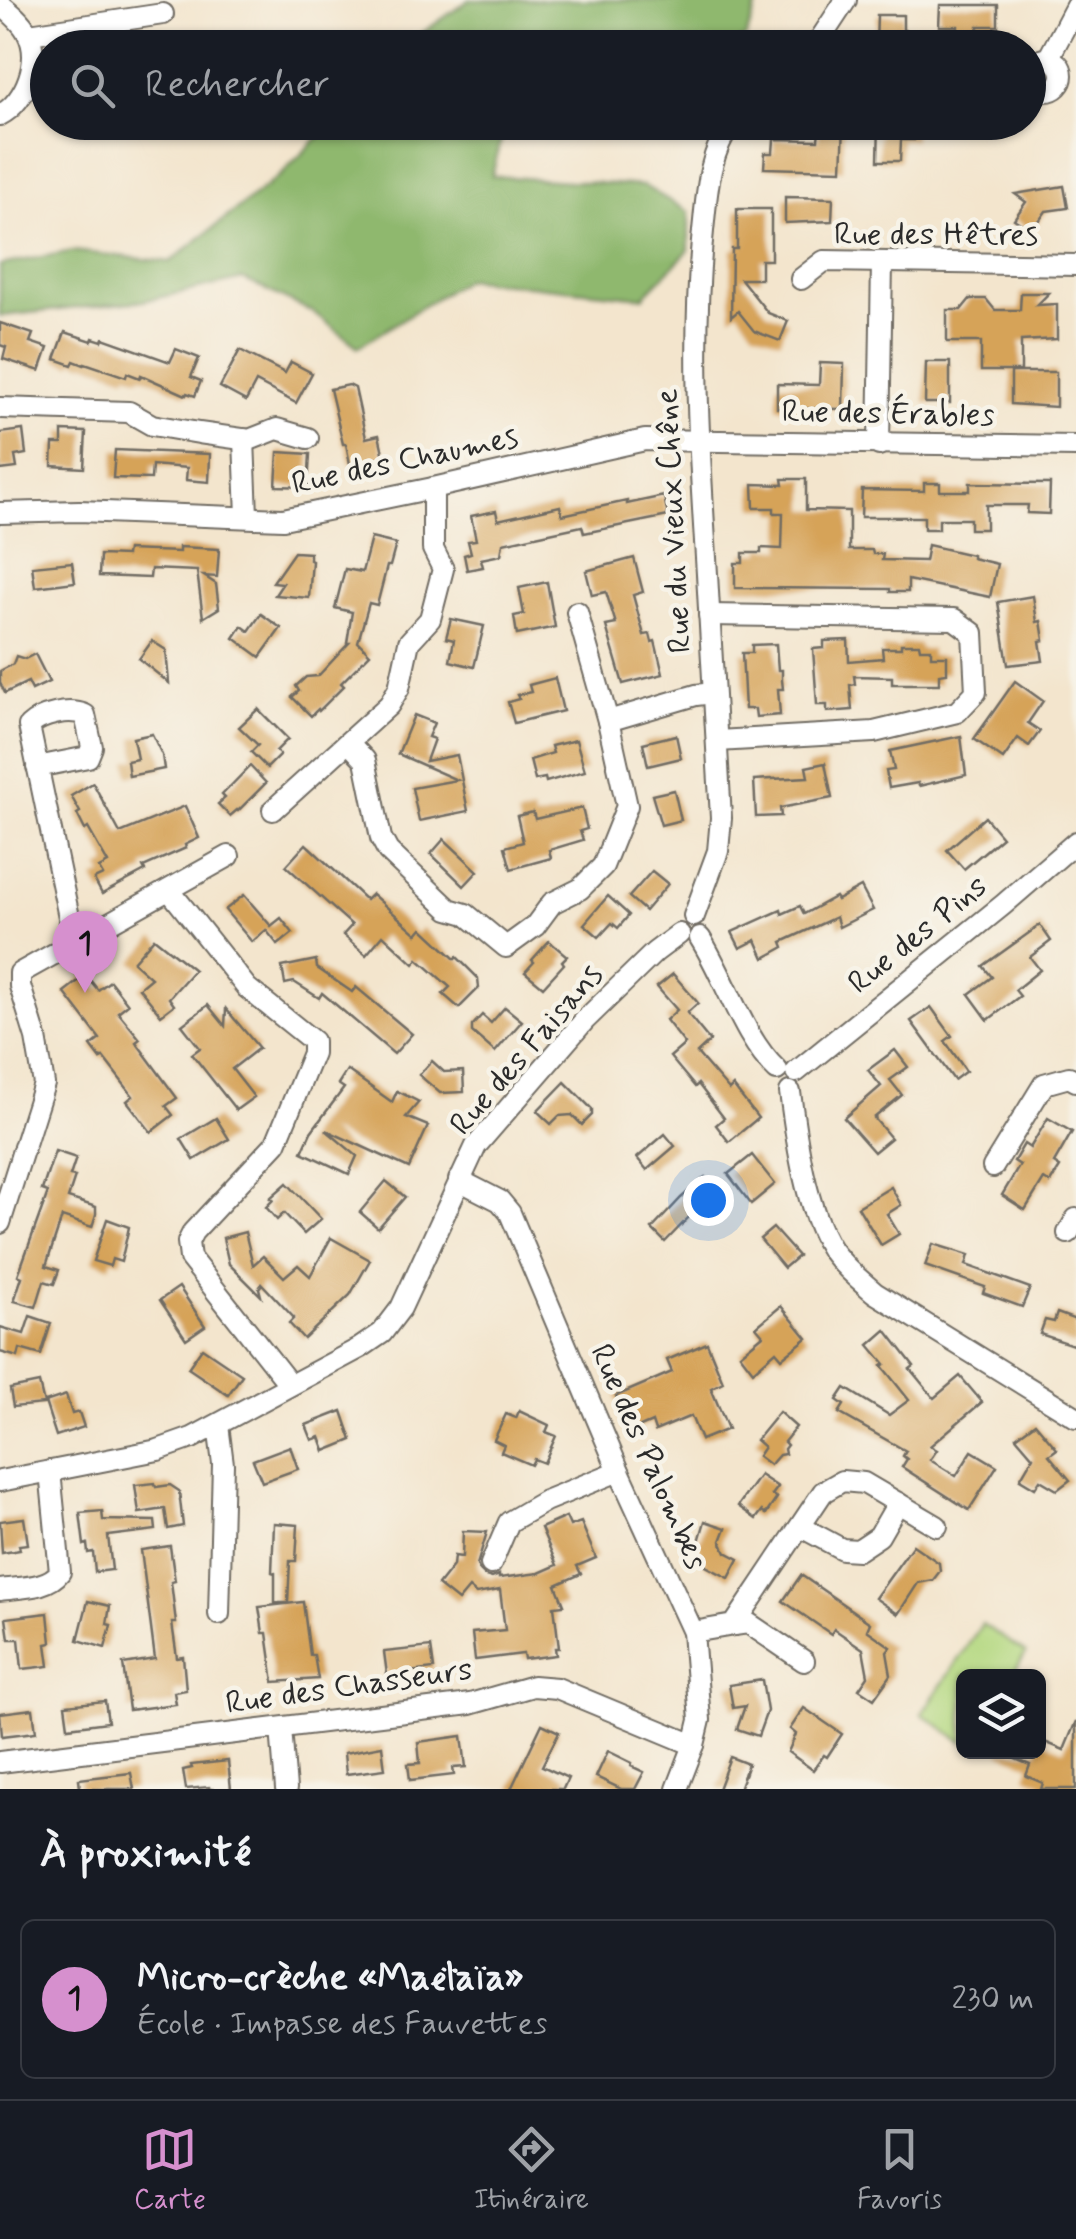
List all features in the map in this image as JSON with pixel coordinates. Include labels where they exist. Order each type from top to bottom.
[{"type":"street","points":[[827,30],[846,0]]},
{"type":"street","points":[[0,4],[12,13],[30,42]]},
{"type":"street","points":[[1046,91],[1069,75],[1048,59],[1076,6]]},
{"type":"street","points":[[55,30],[163,14]]},
{"type":"street","points":[[0,115],[10,110],[23,93],[30,70]]},
{"type":"street","name":"Rue du Vieux Chêne","points":[[694,916],[718,851],[721,818],[695,344],[698,274],[712,160],[721,140]]},
{"type":"street","name":"Rue des Hêtres","points":[[801,279],[824,261],[1076,265]]},
{"type":"street","points":[[878,445],[882,262]]},
{"type":"street","points":[[0,408],[129,412],[152,425],[249,440],[277,429],[308,438]]},
{"type":"street","points":[[244,439],[247,516]]},
{"type":"street","name":"Rue des Chaumes","points":[[0,514],[79,511],[283,518],[645,440],[699,441]]},
{"type":"street","name":"Rue des Érables","points":[[699,441],[1076,446]]},
{"type":"street","points":[[273,810],[349,743],[388,705],[399,688],[409,642],[430,619],[443,569],[433,549],[433,488]]},
{"type":"street","points":[[349,743],[365,760],[381,838],[388,851],[449,909],[466,914],[506,947],[534,926],[552,903],[580,889],[604,866],[627,806],[577,612]]},
{"type":"street","points":[[709,615],[954,619],[974,633],[976,692],[958,712],[874,732],[716,741]]},
{"type":"street","points":[[608,721],[713,693]]},
{"type":"street","points":[[37,766],[74,941]]},
{"type":"street","name":"Rue des Pins","points":[[788,1078],[1076,842]]},
{"type":"street","points":[[0,1224],[44,1084],[20,973],[230,856]]},
{"type":"street","points":[[170,891],[246,988],[313,1041],[313,1054],[276,1144],[188,1242],[190,1258],[290,1385]]},
{"type":"street","name":"Rue des Faisans","points":[[0,1480],[158,1450],[192,1438],[382,1333],[402,1308],[476,1146],[585,1020],[655,952],[689,936],[678,926],[682,919],[694,916]]},
{"type":"street","points":[[689,936],[712,957],[761,1056],[788,1078],[805,1178],[830,1248],[849,1271],[875,1292],[1076,1417]]},
{"type":"street","points":[[993,1166],[1044,1084],[1069,1077],[1076,1081]]},
{"type":"street","name":"Rue des Palombes","points":[[460,1180],[500,1201],[510,1212],[619,1471],[693,1632],[700,1720],[677,1789]]},
{"type":"street","points":[[218,1425],[223,1464],[219,1614]]},
{"type":"street","points":[[0,1590],[44,1584],[60,1572],[50,1471]]},
{"type":"street","points":[[491,1564],[509,1522],[545,1500],[619,1471]]},
{"type":"street","points":[[734,1625],[823,1492],[842,1480],[864,1483],[937,1526]]},
{"type":"street","points":[[801,1527],[842,1549],[858,1550],[878,1536],[898,1503]]},
{"type":"street","points":[[693,1632],[748,1623],[804,1661]]},
{"type":"street","name":"Rue des Chasseurs","points":[[0,1762],[470,1704],[533,1686],[556,1688],[694,1746]]},
{"type":"street","points":[[281,1728],[286,1789]]},
{"type":"green space","points":[[469,0],[759,0],[748,30],[426,30]]},
{"type":"green space","points":[[315,140],[501,140],[492,176],[644,186],[689,212],[689,250],[643,297],[466,279],[358,347],[313,312],[243,279],[143,301],[0,316],[0,265],[73,251],[170,262],[282,174]]},
{"type":"green space","points":[[982,1624],[1026,1653],[1016,1669],[956,1669],[956,1737],[922,1714]]},
{"type":"building","points":[[940,5],[998,5],[998,26],[958,30],[958,26],[939,26]]},
{"type":"building","points":[[877,15],[903,15],[903,30],[877,30]]},
{"type":"building","points":[[774,140],[843,140],[842,170],[764,168],[765,153],[773,153]]},
{"type":"building","points":[[879,140],[901,140],[900,161],[878,161]]},
{"type":"building","points":[[1064,186],[1068,208],[1046,211],[1032,231],[1014,219],[1026,202],[1015,194]]},
{"type":"building","points":[[785,197],[833,198],[832,221],[785,223]]},
{"type":"building","points":[[737,209],[771,209],[771,260],[761,260],[761,279],[741,279],[768,313],[788,321],[780,341],[754,331],[738,311],[731,317]]},
{"type":"building","points":[[1021,293],[1049,293],[1037,305],[1057,304],[1057,339],[1021,341],[1021,371],[981,371],[981,342],[947,342],[947,310],[961,310],[970,299],[986,299],[995,310],[1020,310]]},
{"type":"building","points":[[0,323],[33,334],[30,342],[48,348],[40,371],[3,359],[6,347],[0,345]]},
{"type":"building","points":[[65,332],[92,341],[103,338],[170,362],[176,349],[199,358],[191,377],[201,381],[195,396],[141,375],[140,378],[127,373],[126,377],[85,363],[74,361],[72,365],[55,359]]},
{"type":"building","points":[[240,350],[285,373],[291,362],[312,373],[296,403],[256,382],[246,401],[220,387]]},
{"type":"building","points":[[926,362],[950,362],[950,403],[925,403]]},
{"type":"building","points":[[820,363],[844,364],[843,409],[777,408],[777,384],[819,385]]},
{"type":"building","points":[[1011,372],[1056,372],[1056,407],[1011,404]]},
{"type":"building","points":[[349,385],[355,388],[366,438],[379,435],[384,457],[350,464],[330,389]]},
{"type":"building","points":[[23,430],[26,454],[15,456],[17,468],[0,470],[0,433]]},
{"type":"building","points":[[62,431],[86,432],[84,468],[52,466],[53,444],[62,444]]},
{"type":"building","points":[[115,450],[210,454],[209,482],[186,480],[187,468],[152,465],[151,479],[113,478]]},
{"type":"building","points":[[278,452],[310,454],[308,487],[276,486]]},
{"type":"building","points":[[782,479],[806,479],[806,510],[849,511],[849,550],[872,550],[873,554],[883,554],[882,560],[925,561],[928,545],[997,564],[990,597],[908,580],[908,592],[735,588],[735,563],[743,563],[743,553],[761,553],[761,548],[782,549],[783,513],[774,513],[774,508],[754,508],[753,484],[783,485]]},
{"type":"building","points":[[924,483],[940,483],[940,491],[970,491],[970,483],[1050,484],[1049,514],[1027,513],[1028,505],[986,505],[986,529],[970,529],[970,519],[939,519],[939,529],[924,529],[924,517],[861,517],[862,490],[924,491]]},
{"type":"building","points":[[664,496],[668,516],[584,533],[582,526],[503,543],[501,555],[481,559],[483,567],[467,570],[464,555],[471,553],[468,541],[476,540],[471,516],[496,511],[498,520],[560,506],[562,515]]},
{"type":"building","points":[[371,538],[396,544],[377,605],[369,603],[358,642],[370,654],[341,683],[344,686],[311,716],[292,697],[299,691],[296,686],[306,677],[318,676],[349,643],[352,612],[335,608],[345,569],[362,572]]},
{"type":"building","points":[[179,547],[219,549],[217,577],[204,576],[216,584],[219,608],[203,618],[197,571],[151,569],[150,578],[99,576],[100,555],[126,556],[127,550],[179,552]]},
{"type":"building","points":[[294,552],[310,553],[309,598],[275,595],[283,583],[273,582]]},
{"type":"building","points":[[634,558],[643,592],[633,595],[644,635],[650,634],[652,642],[655,641],[663,674],[623,684],[606,626],[616,624],[606,592],[592,595],[586,571]]},
{"type":"building","points":[[72,562],[75,582],[35,587],[32,566]]},
{"type":"building","points":[[547,582],[555,627],[517,635],[514,616],[524,614],[519,588]]},
{"type":"building","points":[[1033,596],[1044,640],[1040,641],[1043,661],[1008,665],[998,602]]},
{"type":"building","points":[[261,614],[281,628],[260,657],[234,638],[242,626],[249,631]]},
{"type":"building","points":[[451,619],[484,626],[474,667],[450,661],[454,640],[446,638]]},
{"type":"building","points":[[848,640],[849,661],[883,658],[882,648],[919,644],[920,649],[931,649],[931,656],[947,656],[947,673],[939,674],[939,684],[892,684],[892,677],[854,676],[855,684],[850,685],[852,710],[827,712],[827,705],[817,705],[813,649],[824,648],[824,641]]},
{"type":"building","points":[[152,641],[166,650],[169,683],[139,659]]},
{"type":"building","points":[[776,644],[778,670],[782,670],[783,689],[778,689],[780,715],[756,717],[755,709],[745,709],[742,653],[752,653],[752,645]]},
{"type":"building","points":[[35,654],[49,682],[32,690],[28,682],[5,693],[0,671],[13,664],[16,656],[25,659]]},
{"type":"building","points":[[555,678],[563,711],[514,723],[508,702],[531,692],[529,685]]},
{"type":"building","points":[[1015,681],[1043,701],[1028,723],[1040,731],[1029,746],[1018,738],[1003,759],[974,739]]},
{"type":"building","points":[[258,709],[288,739],[267,768],[251,752],[258,745],[239,727]]},
{"type":"building","points":[[414,715],[434,723],[428,737],[434,739],[426,761],[457,755],[468,811],[419,821],[412,788],[457,780],[398,754]]},
{"type":"building","points":[[152,734],[164,769],[129,776],[127,761],[137,759],[133,738]]},
{"type":"building","points":[[676,735],[681,758],[648,766],[643,743]]},
{"type":"building","points":[[961,736],[966,775],[919,786],[918,783],[889,788],[886,771],[894,770],[890,751]]},
{"type":"building","points":[[576,740],[585,771],[546,782],[545,778],[535,780],[530,760],[553,753],[551,746]]},
{"type":"building","points":[[825,763],[832,798],[780,808],[781,816],[756,817],[754,780],[808,777],[806,767]]},
{"type":"building","points":[[250,766],[266,783],[230,816],[218,804]]},
{"type":"building","points":[[93,783],[120,833],[185,806],[199,838],[102,894],[94,879],[103,875],[99,868],[108,863],[88,828],[85,830],[71,796]]},
{"type":"building","points":[[674,790],[681,820],[661,825],[652,795]]},
{"type":"building","points":[[582,808],[587,829],[580,831],[583,840],[549,850],[551,858],[511,869],[505,847],[523,842],[517,816],[533,812],[535,819]]},
{"type":"building","points":[[985,817],[1002,837],[964,869],[947,850]]},
{"type":"building","points":[[444,839],[478,871],[464,886],[431,854]]},
{"type":"building","points":[[306,844],[366,900],[372,894],[417,934],[422,928],[457,957],[478,978],[479,988],[459,1008],[443,994],[450,987],[418,959],[414,964],[383,935],[366,955],[343,935],[352,925],[286,866]]},
{"type":"building","points":[[652,871],[668,884],[645,911],[629,897]]},
{"type":"building","points":[[861,887],[873,910],[839,927],[836,917],[782,942],[784,947],[764,958],[756,940],[740,948],[732,932],[781,910],[782,914],[800,906],[804,914]]},
{"type":"building","points":[[244,895],[271,926],[281,918],[293,933],[278,945],[266,930],[252,942],[225,910]]},
{"type":"building","points":[[608,896],[629,915],[618,928],[612,923],[599,937],[584,924]]},
{"type":"building","points":[[1040,925],[1051,941],[1030,957],[1040,970],[1015,990],[1020,996],[988,1020],[969,994],[992,977],[983,966]]},
{"type":"building","points":[[154,938],[194,970],[169,998],[174,1005],[161,1015],[139,988],[151,978],[133,962]]},
{"type":"building","points":[[549,941],[567,956],[543,987],[525,972]]},
{"type":"building","points":[[316,960],[317,968],[352,992],[356,987],[412,1034],[394,1054],[322,993],[319,998],[294,982],[285,984],[282,967]]},
{"type":"building","points":[[673,974],[698,1003],[687,1013],[710,1041],[697,1053],[729,1090],[733,1086],[758,1118],[729,1142],[716,1125],[724,1118],[698,1084],[695,1087],[670,1057],[685,1044],[666,1020],[677,1010],[657,987]]},
{"type":"building","points":[[86,975],[98,990],[110,981],[128,1004],[118,1012],[177,1098],[166,1106],[173,1115],[151,1132],[127,1101],[133,1096],[91,1046],[100,1039],[64,992]]},
{"type":"building","points":[[208,1005],[225,1026],[226,1009],[259,1048],[232,1069],[254,1097],[236,1110],[192,1054],[200,1048],[182,1025]]},
{"type":"building","points":[[505,1007],[522,1021],[495,1052],[472,1032],[472,1026],[482,1015],[491,1023]]},
{"type":"building","points":[[931,1007],[952,1036],[945,1041],[966,1071],[954,1080],[911,1021]]},
{"type":"building","points":[[895,1050],[908,1067],[890,1080],[902,1095],[874,1118],[891,1138],[874,1152],[844,1118],[881,1086],[868,1070]]},
{"type":"building","points":[[432,1061],[444,1072],[463,1071],[464,1092],[440,1093],[419,1075]]},
{"type":"building","points":[[347,1070],[392,1102],[397,1091],[419,1102],[406,1117],[428,1126],[409,1168],[326,1130],[357,1156],[349,1174],[302,1152],[311,1132],[344,1088],[338,1084]]},
{"type":"building","points":[[565,1082],[592,1109],[592,1115],[582,1125],[572,1115],[559,1116],[551,1124],[537,1111]]},
{"type":"building","points":[[216,1118],[229,1139],[194,1160],[181,1139]]},
{"type":"building","points":[[1048,1118],[1072,1132],[1054,1163],[1060,1167],[1050,1183],[1044,1179],[1025,1210],[1002,1195],[1020,1165],[1014,1161],[1024,1144],[1030,1148]]},
{"type":"building","points":[[665,1134],[675,1146],[647,1170],[637,1158]]},
{"type":"building","points":[[55,1151],[76,1158],[68,1198],[96,1207],[96,1214],[92,1227],[62,1217],[46,1266],[59,1270],[54,1284],[44,1281],[36,1307],[14,1301],[22,1277],[18,1275],[48,1192],[42,1190]]},
{"type":"building","points":[[752,1155],[775,1184],[751,1204],[728,1174]]},
{"type":"building","points":[[705,1177],[720,1195],[694,1217],[692,1214],[665,1242],[652,1229]]},
{"type":"building","points":[[386,1181],[405,1197],[378,1228],[360,1212]]},
{"type":"building","points":[[287,1183],[321,1219],[304,1234],[284,1213],[277,1220],[266,1207]]},
{"type":"building","points":[[891,1187],[901,1205],[887,1214],[899,1234],[881,1245],[858,1207]]},
{"type":"building","points":[[107,1219],[129,1227],[121,1262],[112,1259],[110,1266],[93,1261]]},
{"type":"building","points":[[773,1228],[798,1256],[784,1268],[760,1239]]},
{"type":"building","points":[[245,1232],[253,1265],[263,1256],[284,1277],[298,1265],[310,1276],[331,1238],[370,1260],[350,1295],[304,1339],[289,1323],[294,1318],[262,1284],[261,1296],[229,1264],[223,1238]]},
{"type":"building","points":[[933,1244],[969,1255],[966,1265],[1030,1288],[1022,1307],[983,1293],[985,1287],[925,1266]]},
{"type":"building","points":[[179,1287],[205,1326],[186,1339],[160,1300]]},
{"type":"building","points":[[781,1306],[807,1338],[782,1358],[776,1351],[753,1371],[740,1354],[763,1335],[756,1327]]},
{"type":"building","points":[[1057,1313],[1076,1320],[1076,1346],[1040,1334],[1045,1320],[1054,1322]]},
{"type":"building","points":[[30,1316],[51,1323],[41,1355],[20,1349],[18,1357],[0,1352],[0,1327],[24,1334]]},
{"type":"building","points":[[886,1330],[934,1398],[960,1376],[982,1402],[930,1446],[937,1450],[930,1460],[956,1476],[972,1451],[997,1466],[969,1510],[902,1467],[906,1451],[839,1413],[844,1405],[837,1400],[845,1388],[889,1415],[909,1400],[869,1345]]},
{"type":"building","points":[[707,1343],[723,1382],[711,1388],[728,1429],[701,1440],[691,1416],[655,1431],[652,1422],[631,1431],[616,1396],[672,1372],[667,1360]]},
{"type":"building","points":[[202,1348],[242,1375],[228,1395],[188,1368]]},
{"type":"building","points":[[39,1383],[44,1404],[13,1407],[10,1389]]},
{"type":"building","points":[[66,1395],[72,1414],[79,1412],[84,1427],[56,1436],[45,1402]]},
{"type":"building","points":[[342,1411],[352,1440],[325,1451],[320,1437],[312,1440],[306,1425]]},
{"type":"building","points":[[519,1411],[549,1425],[546,1432],[556,1436],[544,1463],[534,1459],[531,1465],[501,1452],[504,1445],[494,1440],[506,1414],[516,1418]]},
{"type":"building","points":[[779,1412],[796,1427],[784,1442],[785,1454],[770,1465],[758,1456],[764,1447],[756,1440]]},
{"type":"building","points":[[1035,1423],[1057,1449],[1049,1455],[1070,1480],[1057,1490],[1040,1480],[1035,1488],[1020,1479],[1033,1457],[1016,1437]]},
{"type":"building","points":[[290,1446],[298,1469],[262,1482],[253,1460]]},
{"type":"building","points":[[760,1475],[778,1487],[772,1495],[777,1498],[766,1514],[762,1511],[756,1519],[738,1506]]},
{"type":"building","points":[[155,1483],[156,1487],[170,1485],[179,1491],[183,1526],[168,1529],[165,1509],[139,1513],[135,1485]]},
{"type":"building","points":[[102,1511],[103,1520],[155,1521],[156,1530],[108,1536],[112,1570],[95,1572],[93,1552],[88,1553],[87,1544],[84,1545],[80,1513]]},
{"type":"building","points":[[566,1517],[570,1526],[581,1522],[596,1558],[577,1566],[581,1574],[556,1585],[564,1605],[554,1606],[559,1648],[555,1648],[556,1655],[524,1659],[523,1654],[475,1660],[472,1633],[505,1630],[500,1590],[476,1594],[469,1588],[458,1601],[438,1585],[453,1566],[454,1556],[462,1557],[463,1531],[487,1532],[477,1565],[485,1576],[539,1573],[557,1565],[541,1528]]},
{"type":"building","points":[[24,1518],[28,1544],[19,1545],[20,1550],[2,1553],[0,1521]]},
{"type":"building","points":[[705,1521],[726,1528],[721,1541],[726,1552],[739,1559],[729,1578],[706,1566],[698,1545]]},
{"type":"building","points":[[274,1523],[298,1525],[296,1561],[290,1561],[288,1603],[275,1603]]},
{"type":"building","points":[[913,1545],[939,1563],[940,1571],[933,1580],[918,1583],[898,1614],[875,1598]]},
{"type":"building","points":[[170,1546],[175,1581],[171,1582],[176,1623],[172,1623],[177,1658],[183,1657],[186,1690],[174,1692],[176,1704],[129,1710],[123,1664],[155,1659],[141,1550]]},
{"type":"building","points":[[801,1575],[870,1623],[867,1630],[891,1647],[887,1652],[891,1675],[874,1699],[859,1689],[868,1676],[863,1649],[834,1629],[831,1634],[783,1601]]},
{"type":"building","points":[[88,1601],[110,1606],[107,1624],[111,1625],[105,1648],[78,1640]]},
{"type":"building","points":[[303,1602],[310,1655],[314,1655],[318,1679],[274,1682],[259,1607]]},
{"type":"building","points":[[48,1613],[49,1666],[22,1669],[19,1639],[9,1639],[6,1618]]},
{"type":"building","points":[[431,1647],[434,1669],[408,1672],[410,1679],[388,1682],[384,1652]]},
{"type":"building","points":[[762,1680],[767,1711],[758,1736],[737,1729],[745,1706],[733,1708],[729,1685]]},
{"type":"building","points":[[105,1701],[108,1722],[68,1727],[65,1705]]},
{"type":"building","points":[[804,1708],[842,1734],[813,1770],[788,1752],[796,1734],[790,1729]]},
{"type":"building","points":[[33,1709],[36,1732],[2,1736],[0,1713]]},
{"type":"building","points":[[1076,1721],[1076,1789],[1041,1789],[1043,1783],[1026,1776],[1030,1765],[1015,1759],[1046,1759],[1046,1742],[1064,1750]]},
{"type":"building","points":[[542,1724],[559,1732],[542,1766],[568,1778],[563,1789],[511,1789]]},
{"type":"building","points":[[462,1736],[466,1767],[453,1768],[454,1775],[410,1780],[408,1764],[420,1763],[418,1742]]},
{"type":"building","points":[[382,1746],[385,1769],[346,1774],[344,1753]]},
{"type":"building","points":[[608,1751],[644,1772],[635,1789],[621,1789],[596,1777]]},
{"type":"building","points":[[730,1757],[748,1764],[739,1789],[718,1789]]},
{"type":"building","points":[[228,1761],[231,1789],[186,1789],[183,1770],[192,1768],[191,1765]]},
{"type":"building","points":[[131,1773],[134,1789],[80,1789],[79,1779]]},
{"type":"place","name":"Micro-crèche «Maëlaïa»","points":[[85,993]]}]
